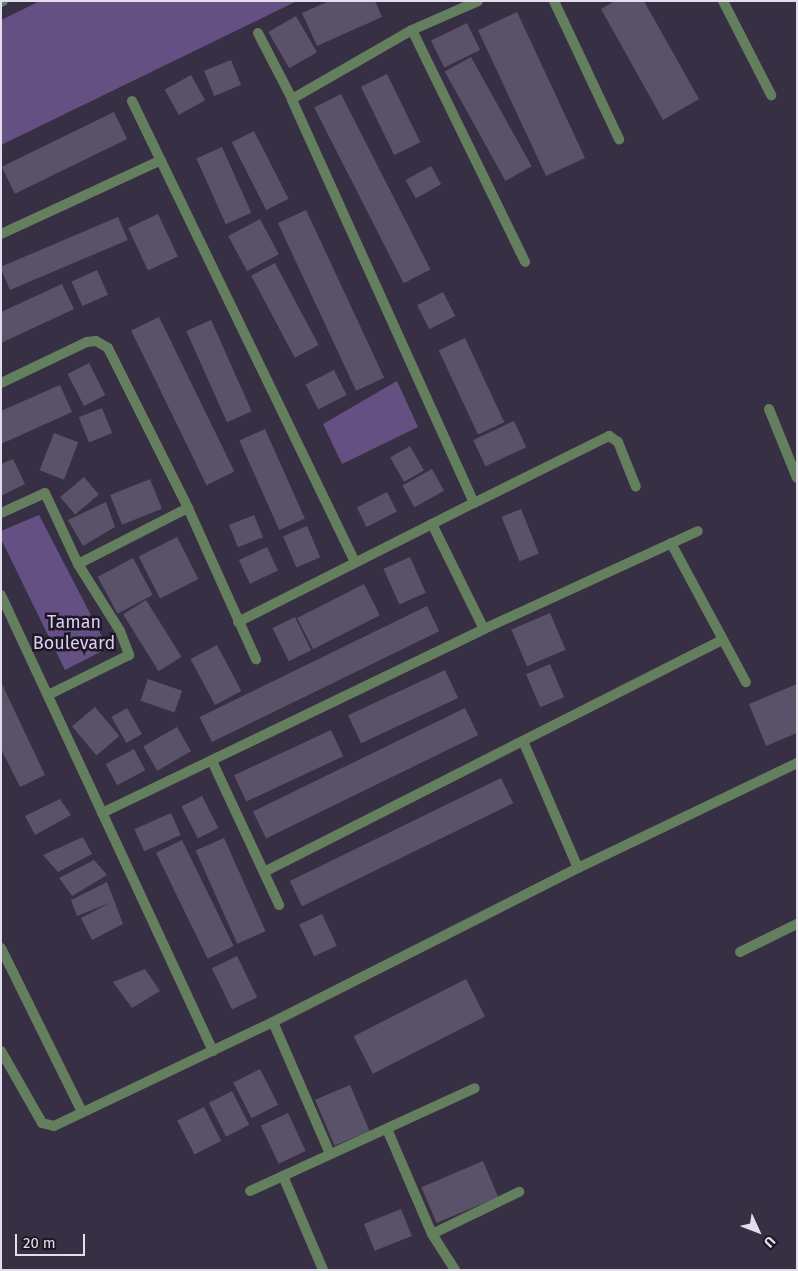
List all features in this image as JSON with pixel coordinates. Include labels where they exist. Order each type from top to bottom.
[{"type":"street","points":[[292,98],[412,30],[478,1]]},
{"type":"street","points":[[554,1],[619,139]]},
{"type":"street","points":[[723,1],[771,95]]},
{"type":"street","points":[[412,30],[525,262]]},
{"type":"street","points":[[258,33],[292,98],[474,503]]},
{"type":"street","points":[[132,101],[355,562]]},
{"type":"street","points":[[1,234],[161,160]]},
{"type":"street","points":[[1,383],[87,342],[96,341],[108,348],[188,508],[256,659]]},
{"type":"street","points":[[769,409],[797,478]]},
{"type":"street","points":[[238,622],[609,436],[618,442],[636,487]]},
{"type":"street","points":[[1,513],[45,494],[78,564],[120,631],[129,655],[48,695]]},
{"type":"street","points":[[78,564],[188,508]]},
{"type":"street","points":[[432,524],[484,629]]},
{"type":"street","points":[[102,813],[484,629],[698,531]]},
{"type":"street","points":[[671,543],[746,682]]},
{"type":"street","points":[[2,601],[48,695],[213,1051]]},
{"type":"street","points":[[264,872],[524,743],[722,640]]},
{"type":"street","points":[[524,743],[578,868]]},
{"type":"street","points":[[212,761],[279,905]]},
{"type":"street","points":[[1,1051],[42,1123],[54,1126],[274,1022],[578,868],[797,763]]},
{"type":"street","points":[[740,952],[797,924]]},
{"type":"street","points":[[1,948],[82,1112]]},
{"type":"street","points":[[274,1022],[330,1154]]},
{"type":"street","points":[[250,1191],[475,1088]]},
{"type":"street","points":[[387,1128],[432,1234],[455,1270]]},
{"type":"street","points":[[283,1176],[323,1270]]},
{"type":"street","points":[[432,1234],[519,1192]]},
{"type":"green space","points":[[40,1],[297,1],[1,145],[1,20]]},
{"type":"green space","points":[[397,381],[418,427],[342,464],[323,424]]},
{"type":"green space","name":"Taman Boulevard","points":[[39,515],[108,648],[65,670],[1,539],[1,531]]},
{"type":"building","points":[[329,1],[375,1],[382,17],[317,46],[302,13]]},
{"type":"building","points":[[615,1],[644,1],[699,99],[663,120],[601,9]]},
{"type":"building","points":[[517,12],[585,158],[546,176],[478,30]]},
{"type":"building","points":[[296,16],[317,52],[289,68],[268,32]]},
{"type":"building","points":[[467,23],[480,50],[444,67],[431,41]]},
{"type":"building","points":[[471,57],[532,166],[505,181],[445,72]]},
{"type":"building","points":[[231,60],[241,85],[214,96],[204,71]]},
{"type":"building","points":[[387,74],[420,142],[394,155],[361,87]]},
{"type":"building","points":[[191,75],[205,100],[179,115],[165,90]]},
{"type":"building","points":[[341,94],[430,270],[404,283],[314,108]]},
{"type":"building","points":[[114,112],[127,139],[15,194],[2,167]]},
{"type":"building","points":[[254,131],[289,199],[266,210],[232,142]]},
{"type":"building","points":[[222,147],[251,213],[226,224],[196,158]]},
{"type":"building","points":[[431,166],[441,184],[416,198],[406,180]]},
{"type":"building","points":[[306,210],[384,378],[356,391],[278,223]]},
{"type":"building","points":[[158,214],[178,257],[148,271],[128,228]]},
{"type":"building","points":[[118,217],[128,240],[10,290],[1,267]]},
{"type":"building","points":[[260,219],[279,254],[247,271],[228,236]]},
{"type":"building","points":[[275,263],[319,345],[295,358],[251,276]]},
{"type":"building","points":[[97,270],[108,295],[82,306],[71,281]]},
{"type":"building","points":[[62,284],[74,309],[1,343],[1,312]]},
{"type":"building","points":[[443,292],[455,316],[429,329],[417,305]]},
{"type":"building","points":[[159,317],[234,472],[207,485],[131,331]]},
{"type":"building","points":[[211,320],[252,411],[227,422],[186,331]]},
{"type":"building","points":[[465,338],[504,422],[478,435],[439,350]]},
{"type":"building","points":[[89,363],[105,395],[84,406],[68,374]]},
{"type":"building","points":[[334,370],[347,395],[318,409],[305,385]]},
{"type":"building","points":[[60,385],[72,412],[1,444],[1,411]]},
{"type":"building","points":[[102,408],[112,433],[89,442],[79,417]]},
{"type":"building","points":[[514,421],[526,447],[485,466],[473,440]]},
{"type":"building","points":[[265,429],[305,519],[279,530],[239,440]]},
{"type":"building","points":[[54,433],[78,442],[64,480],[40,470]]},
{"type":"building","points":[[410,446],[424,470],[404,482],[390,457]]},
{"type":"building","points":[[13,459],[25,484],[1,496],[1,464]]},
{"type":"building","points":[[432,469],[444,491],[414,507],[402,485]]},
{"type":"building","points":[[84,477],[99,495],[75,515],[60,497]]},
{"type":"building","points":[[150,479],[162,509],[122,525],[110,495]]},
{"type":"building","points":[[387,492],[397,512],[367,527],[357,507]]},
{"type":"building","points":[[106,502],[115,527],[83,546],[68,520]]},
{"type":"building","points":[[521,509],[539,554],[520,561],[502,517]]},
{"type":"building","points":[[254,515],[263,537],[238,547],[229,525]]},
{"type":"building","points":[[307,526],[320,557],[296,567],[283,536]]},
{"type":"building","points":[[177,537],[198,579],[160,598],[139,557]]},
{"type":"building","points":[[267,547],[278,571],[250,584],[239,560]]},
{"type":"building","points":[[410,557],[426,593],[399,604],[384,569]]},
{"type":"building","points":[[133,558],[153,595],[117,614],[98,577]]},
{"type":"building","points":[[364,584],[380,615],[313,649],[297,618]]},
{"type":"building","points":[[146,600],[182,657],[159,671],[123,614]]},
{"type":"building","points":[[427,606],[439,631],[212,742],[200,717]]},
{"type":"building","points":[[550,613],[566,650],[527,666],[511,629]]},
{"type":"building","points":[[295,617],[311,650],[289,661],[273,628]]},
{"type":"building","points":[[217,645],[241,691],[215,705],[191,659]]},
{"type":"building","points":[[550,664],[564,697],[540,707],[526,674]]},
{"type":"building","points":[[445,670],[458,698],[361,743],[348,715]]},
{"type":"building","points":[[148,679],[182,691],[175,712],[141,701]]},
{"type":"building","points":[[1,682],[45,775],[20,787],[1,749]]},
{"type":"building","points":[[797,684],[797,733],[766,746],[749,704]]},
{"type":"building","points":[[95,707],[119,736],[96,755],[72,726]]},
{"type":"building","points":[[127,708],[142,734],[126,743],[111,717]]},
{"type":"building","points":[[465,708],[478,735],[266,838],[253,811]]},
{"type":"building","points":[[177,727],[191,751],[157,771],[143,746]]},
{"type":"building","points":[[331,730],[343,756],[246,802],[234,775]]},
{"type":"building","points":[[134,749],[145,770],[117,785],[106,764]]},
{"type":"building","points":[[501,778],[513,803],[302,906],[290,881]]},
{"type":"building","points":[[202,796],[218,828],[198,839],[182,806]]},
{"type":"building","points":[[60,799],[71,815],[35,835],[25,816]]},
{"type":"building","points":[[171,813],[181,835],[144,851],[134,829]]},
{"type":"building","points":[[83,837],[92,854],[58,872],[43,855]]},
{"type":"building","points":[[224,838],[265,931],[237,944],[196,851]]},
{"type":"building","points":[[182,840],[234,946],[208,959],[156,853]]},
{"type":"building","points":[[94,860],[107,875],[72,896],[59,878]]},
{"type":"building","points":[[107,882],[123,924],[92,940],[81,918],[112,902],[77,916],[71,900]]},
{"type":"building","points":[[322,914],[337,946],[314,956],[299,925]]},
{"type":"building","points":[[237,956],[257,997],[232,1010],[212,968]]},
{"type":"building","points":[[145,969],[160,991],[132,1008],[113,982]]},
{"type":"building","points":[[466,979],[485,1016],[373,1074],[354,1036]]},
{"type":"building","points":[[260,1069],[278,1105],[251,1118],[233,1083]]},
{"type":"building","points":[[350,1085],[370,1131],[335,1146],[315,1100]]},
{"type":"building","points":[[232,1091],[249,1125],[226,1137],[209,1103]]},
{"type":"building","points":[[204,1107],[221,1141],[195,1154],[177,1121]]},
{"type":"building","points":[[288,1113],[306,1151],[279,1164],[261,1126]]},
{"type":"building","points":[[483,1161],[498,1197],[437,1223],[421,1187]]},
{"type":"building","points":[[401,1209],[412,1236],[375,1251],[364,1224]]}]
